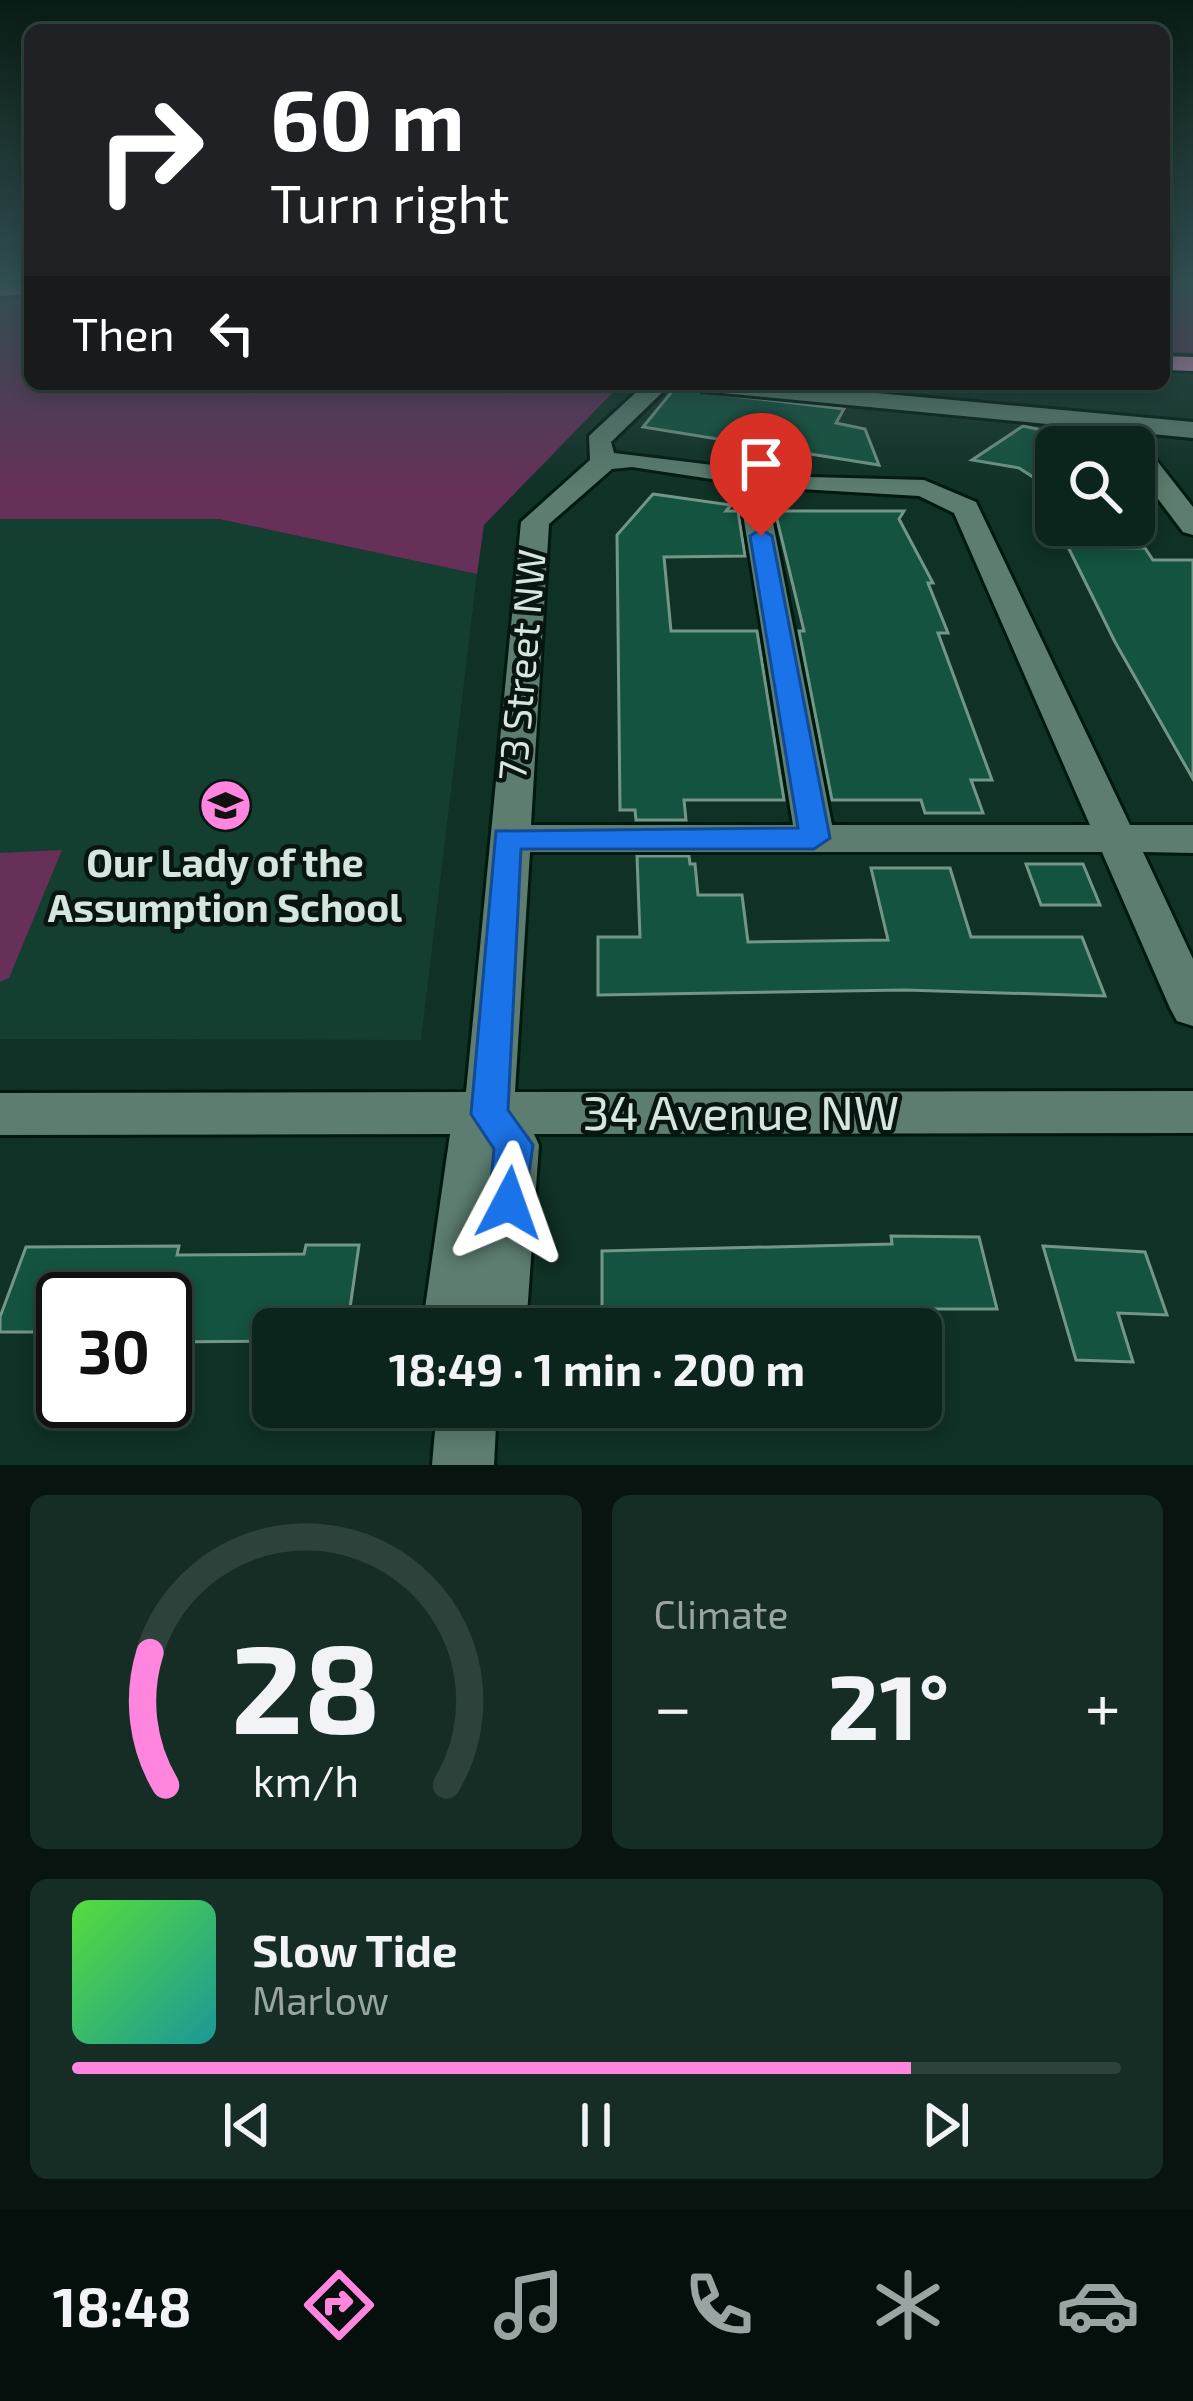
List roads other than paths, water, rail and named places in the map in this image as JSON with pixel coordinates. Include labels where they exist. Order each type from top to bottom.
[{"type":"street","points":[[652,390],[598,440],[604,461],[645,460],[751,478],[925,488],[966,508],[1193,1008]]},
{"type":"street","points":[[745,390],[1035,429]]},
{"type":"street","points":[[1155,436],[1193,430]]},
{"type":"street","name":"73 Street NW","points":[[453,1308],[470,1146],[489,1114],[535,521],[604,461]]},
{"type":"street","points":[[1155,476],[1193,526]]},
{"type":"street","points":[[751,478],[814,838]]},
{"type":"street","points":[[507,838],[1193,839]]},
{"type":"street","name":"34 Avenue NW","points":[[0,1114],[1193,1112]]},
{"type":"street","name":"73 Street NW","points":[[489,1114],[514,1145],[499,1308]]},
{"type":"street","points":[[463,1465],[466,1428]]},
{"type":"place","name":"Our Lady of the Assumption School","points":[[225,806]]}]
